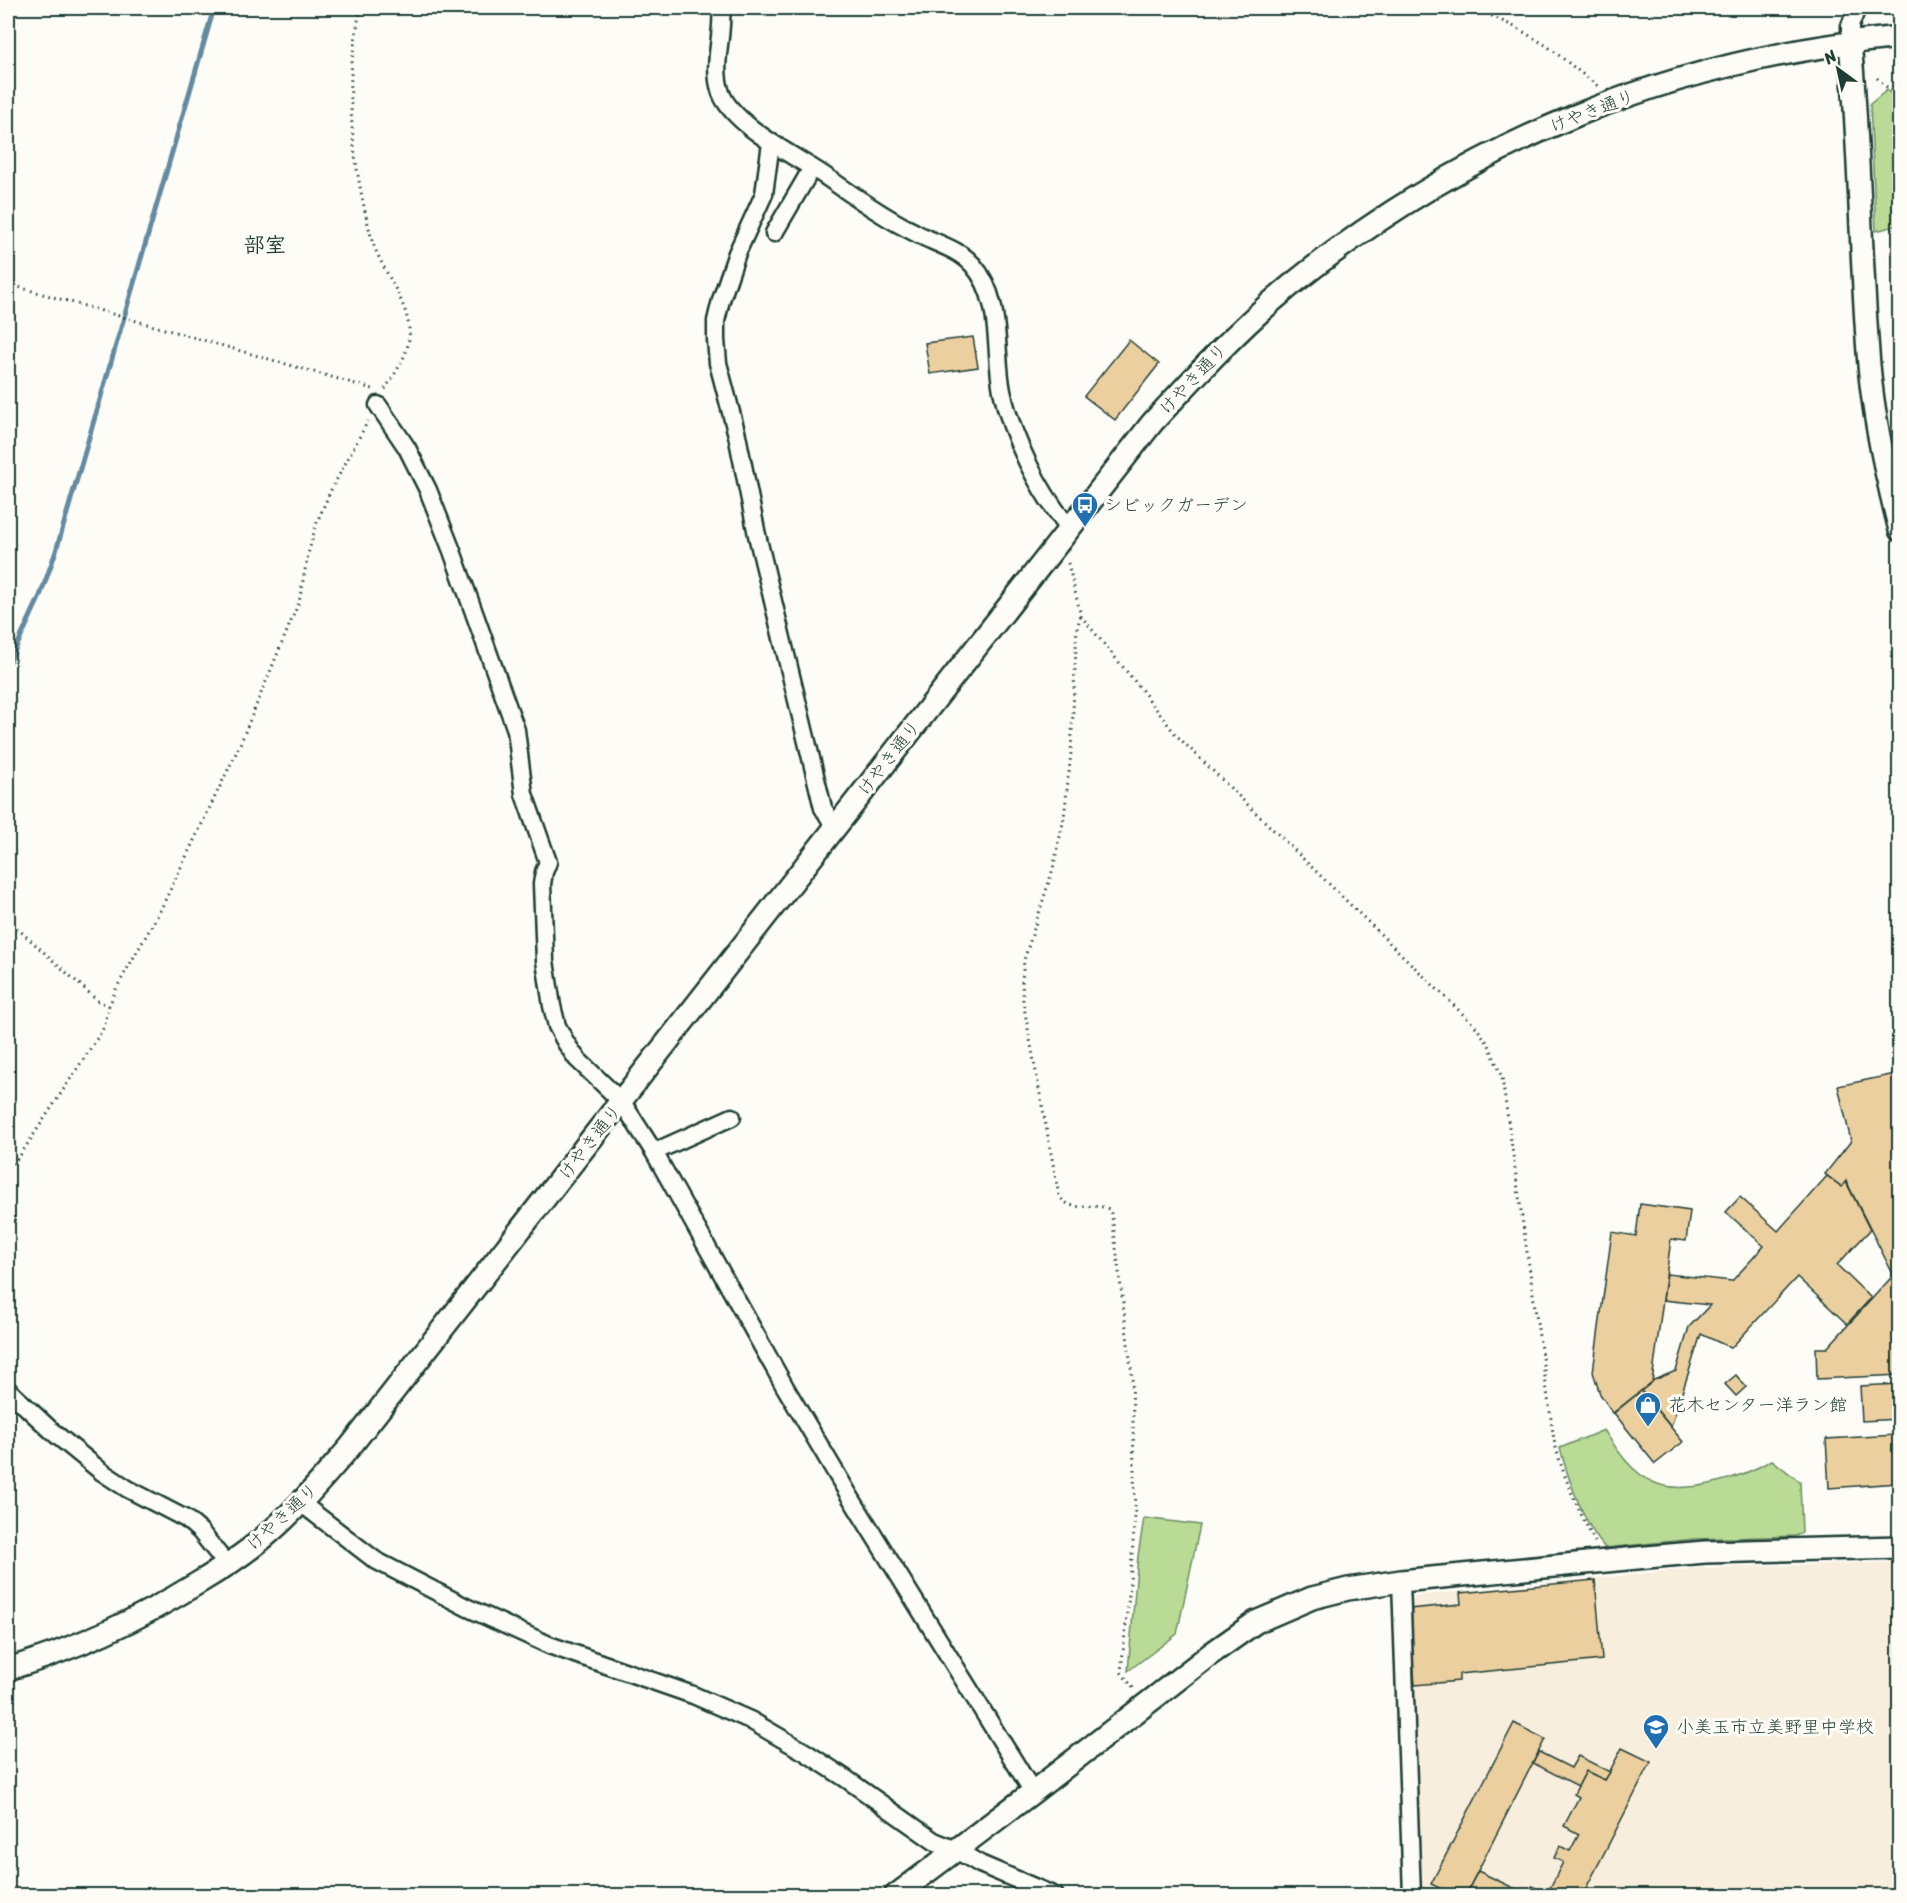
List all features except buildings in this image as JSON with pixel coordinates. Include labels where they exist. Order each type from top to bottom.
[{"type":"street","points":[[721,8],[722,31],[717,61],[717,79],[726,104],[771,143],[889,219],[959,254],[981,275],[988,288],[993,306],[1003,395],[1019,444],[1055,512],[1064,536]]},
{"type":"street","points":[[1857,8],[1850,26],[1850,42],[1869,366],[1886,477],[1899,530]]},
{"type":"street","name":"けやき通り","points":[[8,1669],[51,1657],[108,1633],[165,1604],[262,1540],[301,1503],[350,1447],[622,1102],[1152,423],[1222,347],[1289,287],[1391,211],[1455,173],[1511,144],[1608,102],[1682,78],[1741,63],[1850,42],[1899,37]]},
{"type":"street","points":[[771,143],[764,194],[737,253],[716,321],[718,363],[823,808],[835,827]]},
{"type":"street","points":[[774,233],[812,168]]},
{"type":"street","points":[[378,405],[407,448],[428,490],[516,730],[524,794],[548,862],[543,872],[542,884],[545,961],[557,1026],[577,1059],[622,1102],[654,1152],[797,1406],[1033,1792]]},
{"type":"street","points":[[654,1152],[732,1117]]},
{"type":"street","points":[[8,1390],[53,1432],[102,1472],[128,1489],[186,1519],[200,1531],[227,1565]]},
{"type":"street","points":[[301,1503],[375,1560],[466,1607],[549,1645],[693,1695],[750,1720],[845,1778],[934,1841],[957,1850],[980,1864],[1055,1896]]},
{"type":"street","points":[[895,1896],[1212,1653],[1265,1618],[1312,1598],[1348,1589],[1401,1581],[1705,1552],[1899,1547]]},
{"type":"street","points":[[1401,1581],[1412,1896]]},
{"type":"path","points":[[8,284],[367,386],[383,394],[403,359],[410,330],[406,314],[373,242],[364,206],[354,146],[351,76],[360,8]]},
{"type":"path","points":[[1475,8],[1517,28],[1547,46],[1597,85],[1608,102]]},
{"type":"path","points":[[1876,78],[1899,99]]},
{"type":"path","points":[[8,1168],[19,1157],[104,1027],[109,1006],[159,913],[238,749],[299,602],[317,522],[331,490],[378,405]]},
{"type":"path","points":[[1064,536],[1081,616],[1142,689],[1176,735],[1476,1027],[1489,1045],[1502,1078],[1554,1440],[1560,1465],[1574,1502],[1597,1546],[1601,1562]]},
{"type":"path","points":[[1081,616],[1077,627],[1071,753],[1064,818],[1053,869],[1024,960],[1023,1002],[1059,1196],[1071,1206],[1102,1206],[1109,1209],[1112,1216],[1132,1375],[1135,1504],[1121,1672],[1147,1704]]},
{"type":"path","points":[[8,920],[98,1001],[109,1006]]},
{"type":"shaded area","name":"小美玉市立美野里中学校","points":[[1899,1562],[1899,1895],[1418,1895],[1406,1605],[1415,1596],[1698,1568]]},
{"type":"green space","points":[[1887,90],[1899,102],[1899,225],[1876,231],[1870,104]]},
{"type":"green space","points":[[1604,1430],[1632,1468],[1655,1483],[1668,1486],[1699,1486],[1715,1483],[1746,1473],[1772,1460],[1800,1482],[1802,1532],[1796,1536],[1694,1539],[1605,1548],[1590,1527],[1578,1501],[1560,1448]]},
{"type":"green space","points":[[1144,1518],[1200,1525],[1177,1634],[1128,1671],[1138,1556]]},
{"type":"waterway","points":[[8,665],[40,596],[56,551],[214,8]]},
{"type":"place","name":"シビックガーデン","points":[[1085,528]]},
{"type":"place","name":"花木センター洋ラン館","points":[[1648,1428]]},
{"type":"place","name":"小美玉市立美野里中学校","points":[[1656,1750]]},
{"type":"district","name":"部室","points":[[265,245]]}]
